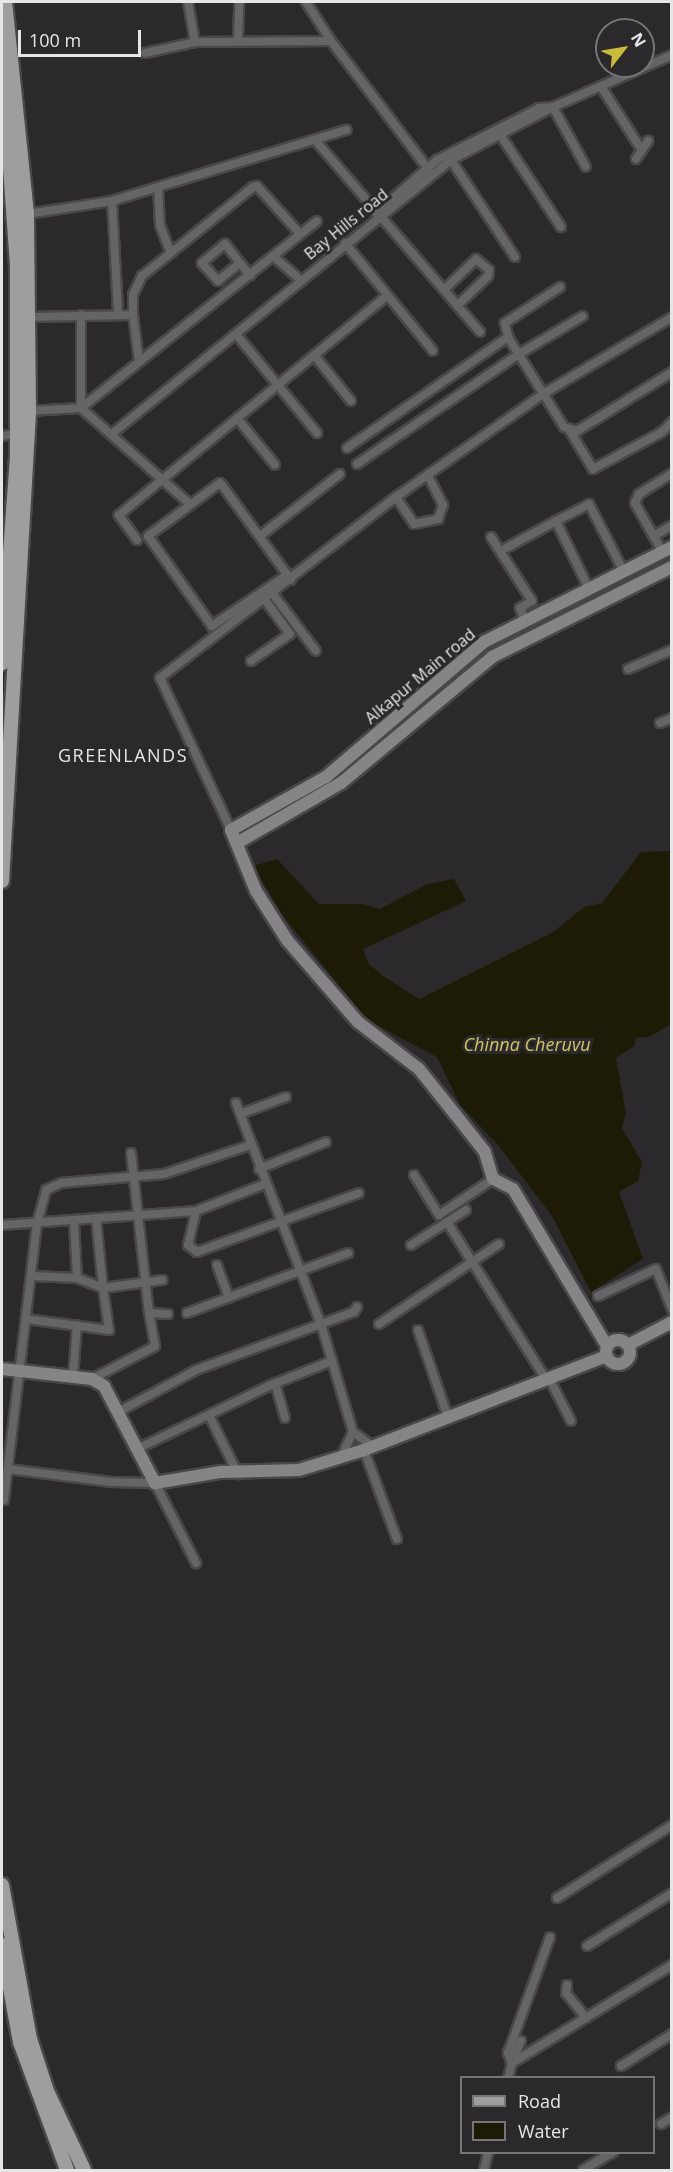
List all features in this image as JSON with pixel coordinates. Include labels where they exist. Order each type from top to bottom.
[{"type":"main road","points":[[2,663],[17,434],[17,171],[5,2]]},
{"type":"main road","points":[[2,56],[5,138],[17,171],[27,214],[29,317],[29,411],[2,881]]},
{"type":"main road","points":[[2,1885],[30,2039],[47,2091],[84,2170]]},
{"type":"main road","points":[[2,1945],[20,2042],[68,2170]]},
{"type":"street","points":[[188,2],[195,42]]},
{"type":"street","points":[[238,39],[239,2]]},
{"type":"street","points":[[306,2],[331,40],[430,171]]},
{"type":"street","points":[[145,53],[195,42],[238,39],[331,40]]},
{"type":"street","points":[[430,171],[553,107],[602,88],[672,55]]},
{"type":"street","points":[[602,88],[641,149]]},
{"type":"street","points":[[380,212],[430,171],[539,108],[553,107]]},
{"type":"street","points":[[553,107],[586,167]]},
{"type":"street","points":[[27,214],[112,201],[346,130]]},
{"type":"street","points":[[501,136],[561,227]]},
{"type":"street","points":[[315,140],[380,212],[480,332]]},
{"type":"street","points":[[636,159],[648,141]]},
{"type":"street","points":[[451,160],[515,257]]},
{"type":"street","points":[[139,361],[133,315],[137,283],[171,253],[257,186],[300,234]]},
{"type":"street","points":[[158,187],[160,225],[171,253]]},
{"type":"street","points":[[112,201],[118,313]]},
{"type":"street","name":"Bay Hills road","points":[[273,256],[302,280],[380,212]]},
{"type":"street","points":[[29,411],[81,408],[317,221]]},
{"type":"street","points":[[345,243],[433,351]]},
{"type":"street","points":[[240,263],[218,281],[202,263],[225,244],[250,275]]},
{"type":"street","points":[[445,289],[476,259],[489,270],[488,276],[458,305]]},
{"type":"street","points":[[113,433],[302,280]]},
{"type":"street","points":[[560,287],[505,323],[508,337],[593,469],[662,432],[672,422]]},
{"type":"street","points":[[137,540],[119,515],[160,479],[387,296]]},
{"type":"street","points":[[29,317],[118,313],[133,315]]},
{"type":"street","points":[[81,315],[81,408]]},
{"type":"street","points":[[357,464],[519,354],[583,316]]},
{"type":"street","points":[[289,577],[220,483],[190,504],[148,539],[212,627],[289,577],[396,497],[543,394],[672,316]]},
{"type":"street","points":[[236,334],[317,433]]},
{"type":"street","points":[[347,448],[508,337]]},
{"type":"street","points":[[314,355],[351,401]]},
{"type":"street","points":[[570,431],[577,431],[672,372]]},
{"type":"street","points":[[81,408],[113,433],[160,479],[190,504]]},
{"type":"street","points":[[237,418],[275,465]]},
{"type":"street","points":[[2,436],[17,434]]},
{"type":"street","points":[[667,549],[654,536],[635,503],[636,497],[672,473]]},
{"type":"street","points":[[260,536],[340,474]]},
{"type":"street","points":[[396,497],[414,524],[438,519],[442,505],[428,475]]},
{"type":"street","points":[[506,548],[589,504],[623,570]]},
{"type":"street","points":[[556,521],[588,588]]},
{"type":"street","points":[[654,536],[672,525]]},
{"type":"street","points":[[491,537],[532,601],[520,608],[524,618]]},
{"type":"street","name":"Alkapur Main road","points":[[231,830],[326,777],[476,648],[524,618],[667,549]]},
{"type":"street","name":"Alkapur Main road","points":[[237,843],[340,783],[487,662],[672,567]]},
{"type":"street","points":[[289,577],[269,597],[160,678],[237,843],[256,891],[287,940],[358,1022],[419,1069],[485,1152],[493,1179],[513,1189],[614,1365],[623,1364],[630,1356],[628,1345]]},
{"type":"street","points":[[269,597],[316,651]]},
{"type":"street","points":[[251,661],[290,634],[269,597]]},
{"type":"street","points":[[476,648],[487,662]]},
{"type":"street","points":[[628,669],[672,650]]},
{"type":"street","points":[[660,723],[672,718]]},
{"type":"street","points":[[240,1114],[286,1097]]},
{"type":"street","points":[[236,1103],[259,1169],[321,1324],[353,1432],[368,1448],[397,1539]]},
{"type":"street","points":[[259,1169],[327,1142]]},
{"type":"street","points":[[4,1500],[37,1224],[51,1185],[171,1172],[250,1145]]},
{"type":"street","points":[[92,1379],[155,1347],[131,1153]]},
{"type":"street","points":[[414,1174],[439,1215],[493,1179]]},
{"type":"street","points":[[2,1226],[140,1213],[196,1212],[265,1184]]},
{"type":"street","points":[[196,1212],[188,1245],[197,1252],[359,1193]]},
{"type":"street","points":[[411,1245],[466,1210]]},
{"type":"street","points":[[26,1319],[109,1330],[96,1218]]},
{"type":"street","points":[[74,1221],[77,1278]]},
{"type":"street","points":[[447,1222],[548,1378],[571,1421]]},
{"type":"street","points":[[379,1324],[499,1244]]},
{"type":"street","points":[[187,1313],[348,1253]]},
{"type":"street","points":[[217,1265],[229,1298]]},
{"type":"street","points":[[598,1296],[656,1269],[672,1309]]},
{"type":"street","points":[[32,1276],[77,1278],[103,1288],[162,1280]]},
{"type":"street","points":[[120,1411],[196,1370],[354,1312],[357,1307]]},
{"type":"street","points":[[149,1313],[168,1314]]},
{"type":"street","points":[[628,1345],[672,1322]]},
{"type":"street","points":[[73,1377],[77,1325]]},
{"type":"street","points":[[418,1330],[448,1417]]},
{"type":"street","points":[[8,1469],[111,1482],[155,1482],[221,1472],[238,1474],[299,1470],[368,1448],[548,1378],[606,1351],[617,1340],[628,1345]]},
{"type":"street","points":[[139,1448],[275,1383],[332,1361]]},
{"type":"street","points":[[2,1369],[92,1379],[104,1386],[120,1411],[196,1563]]},
{"type":"street","points":[[275,1383],[285,1418]]},
{"type":"street","points":[[209,1415],[238,1474]]},
{"type":"street","points":[[342,1456],[353,1432]]},
{"type":"street","points":[[557,1898],[670,1830]]},
{"type":"street","points":[[588,1946],[672,1893]]},
{"type":"street","points":[[512,2063],[508,2053],[550,1937]]},
{"type":"street","points":[[512,2063],[672,1965]]},
{"type":"street","points":[[567,1985],[566,1993],[586,2018]]},
{"type":"street","points":[[621,2066],[672,2034]]},
{"type":"street","points":[[509,2076],[521,2041]]},
{"type":"street","points":[[661,2124],[672,2117]]},
{"type":"street","points":[[484,2170],[488,2154]]},
{"type":"street","points":[[583,2170],[609,2154]]},
{"type":"water","name":"Chinna Cheruvu","points":[[671,851],[671,1024],[649,1037],[636,1038],[634,1046],[616,1058],[626,1113],[622,1128],[642,1162],[638,1181],[619,1192],[643,1259],[591,1292],[552,1216],[499,1146],[460,1105],[437,1057],[367,1020],[284,917],[253,866],[277,859],[319,904],[361,904],[380,909],[427,884],[454,879],[466,901],[363,949],[368,963],[383,976],[419,999],[553,932],[584,907],[602,903],[641,852]]},
{"type":"district","name":"GREENLANDS","points":[[123,755]]}]
